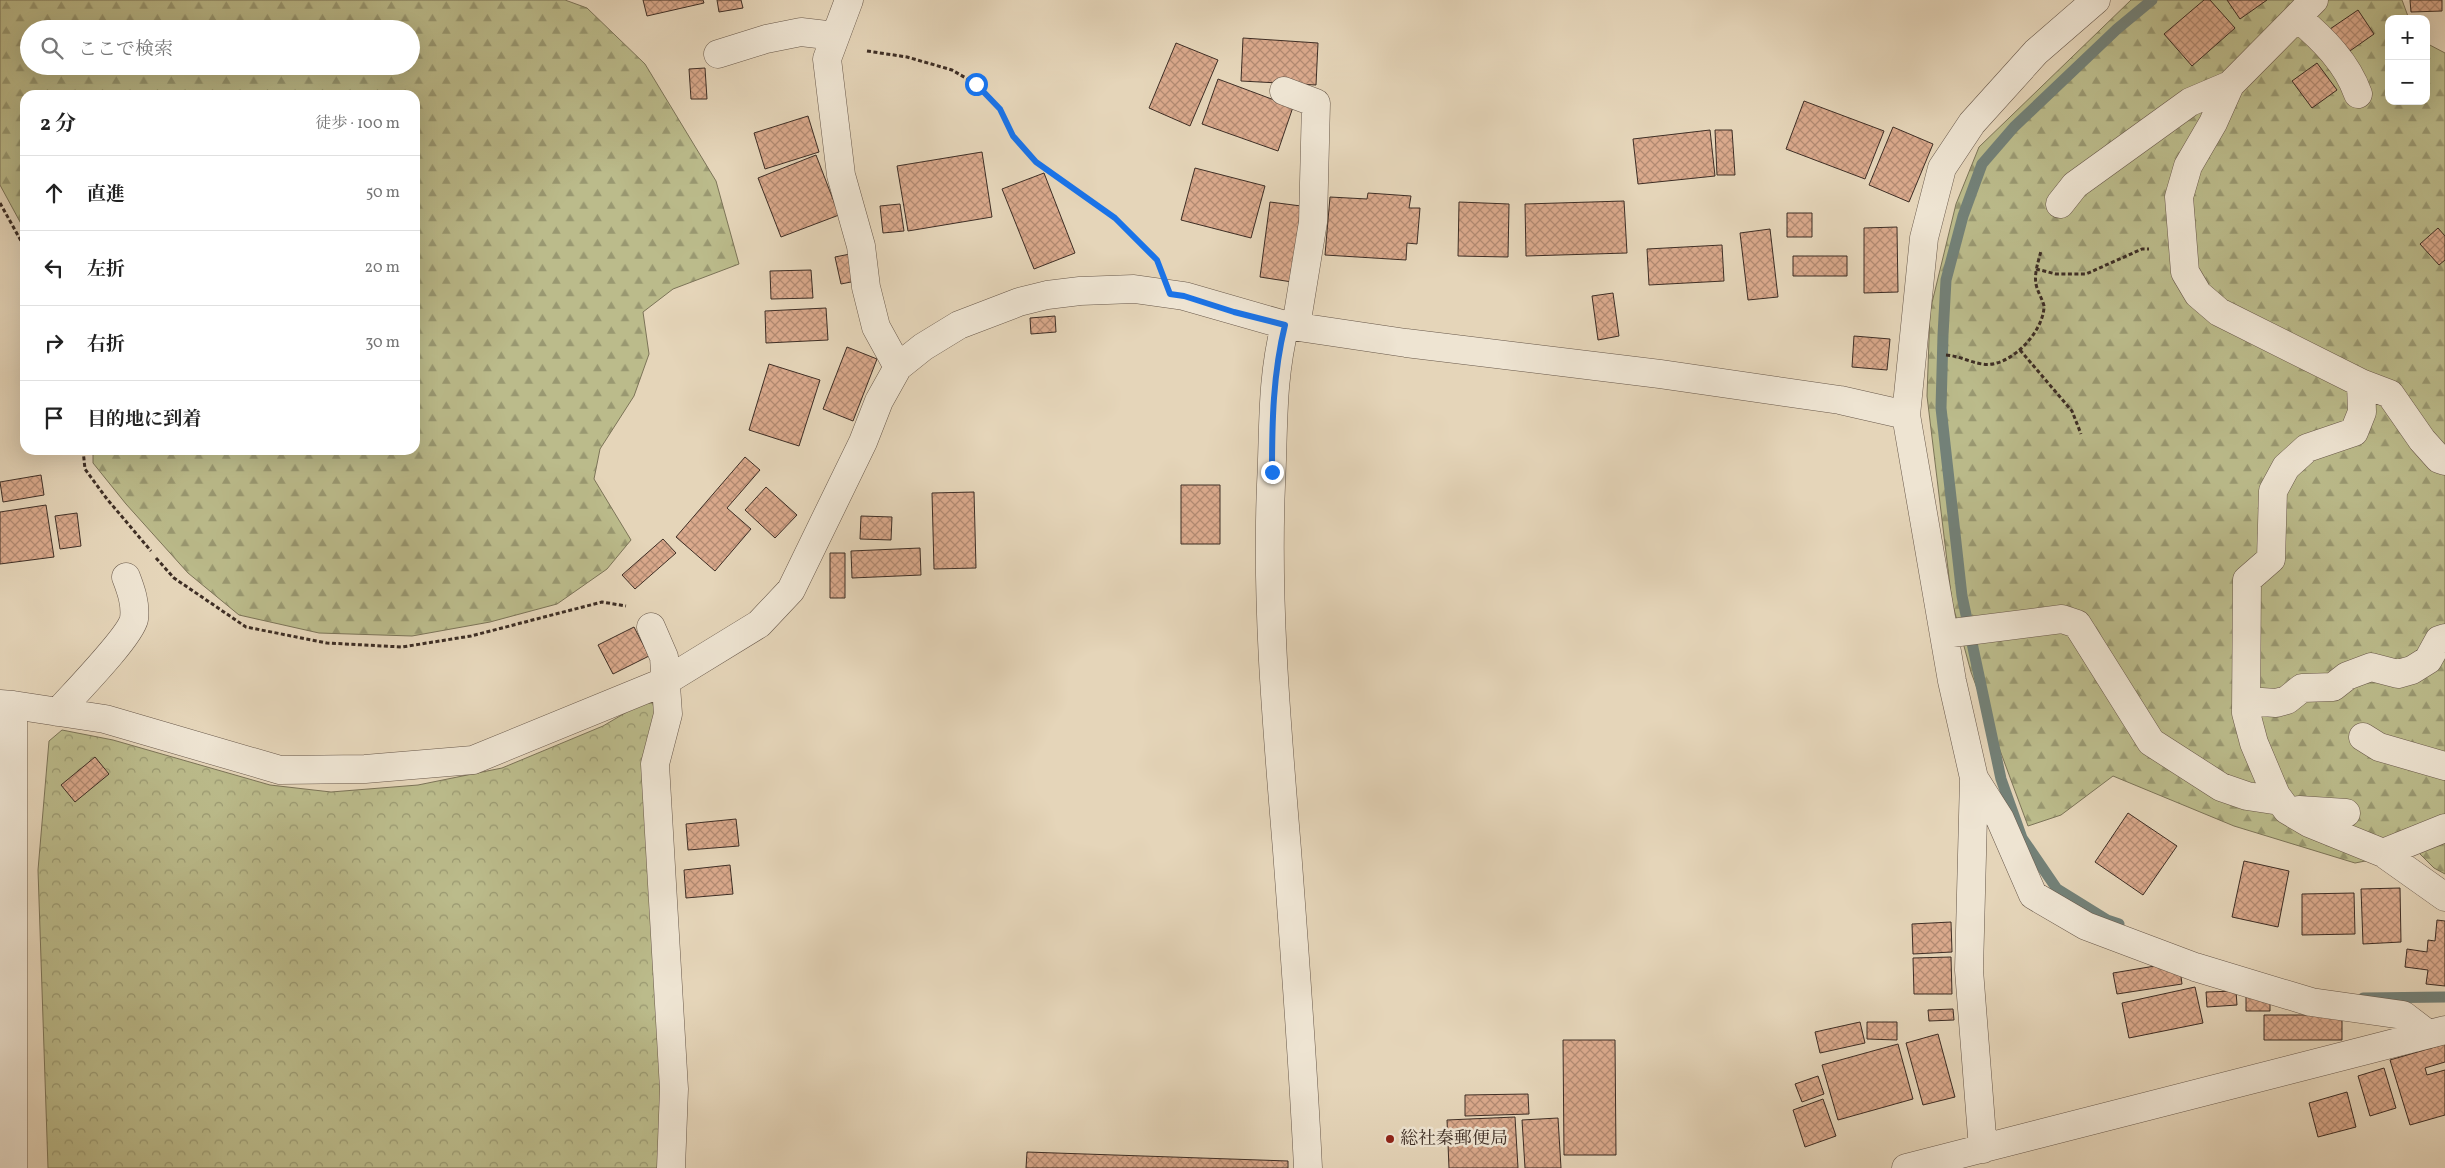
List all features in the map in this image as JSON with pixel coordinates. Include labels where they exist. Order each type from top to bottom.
[{"type":"street","points":[[849,0],[827,59],[841,175],[862,246],[866,287],[876,327],[898,367]]},
{"type":"street","points":[[1983,1149],[1969,970],[1974,778],[1952,681],[1906,415],[1924,238],[1942,168],[1972,123],[2036,52],[2096,0]]},
{"type":"street","points":[[2060,204],[2075,185],[2190,102],[2230,84],[2306,9],[2321,38],[2352,76],[2358,94]]},
{"type":"street","points":[[718,54],[801,32],[835,36]]},
{"type":"street","points":[[2230,84],[2213,122],[2188,166],[2179,197],[2185,272],[2198,294],[2219,312],[2361,383],[2390,394],[2422,440],[2439,459],[2445,461]]},
{"type":"street","points":[[1284,91],[1316,103],[1313,222],[1291,325],[1276,360],[1273,395],[1268,557],[1275,707],[1299,1018],[1308,1168]]},
{"type":"street","points":[[14,1168],[7,704],[106,719],[280,770],[365,769],[473,760],[666,681],[759,624],[791,590],[862,442],[878,401],[898,367],[923,347],[959,325],[1019,302],[1080,291],[1134,289],[1184,296],[1234,312],[1291,325],[1406,343],[1669,375],[1840,400],[1906,415]]},
{"type":"street","points":[[2361,383],[2362,412],[2354,432],[2307,448],[2286,467],[2274,491],[2271,559],[2247,580],[2246,713],[2264,770],[2284,805],[2309,823],[2383,853],[2445,897]]},
{"type":"street","points":[[58,712],[114,649],[134,620],[133,593],[126,577]]},
{"type":"street","points":[[1944,634],[2062,619],[2077,624],[2151,742],[2221,787],[2247,796],[2284,805],[2346,813]]},
{"type":"street","points":[[651,627],[664,657],[668,714],[654,764],[674,1088],[671,1168]]},
{"type":"street","points":[[2247,701],[2276,703],[2287,700],[2302,688],[2333,687],[2347,676],[2371,667],[2398,674],[2412,670],[2428,660],[2440,640],[2445,638]]},
{"type":"street","points":[[2363,737],[2379,747],[2445,766]]},
{"type":"street","points":[[1974,778],[2000,819],[2033,895],[2086,926],[2195,967],[2311,1002],[2403,1015],[2436,1032]]},
{"type":"street","points":[[2383,853],[2445,828]]},
{"type":"street","points":[[1906,1168],[2436,1032]]},
{"type":"path","points":[[835,36],[864,51],[907,58],[952,70],[976,84],[1000,109],[1013,136],[1036,162],[1115,218],[1157,260],[1170,294]]},
{"type":"path","points":[[0,203],[20,239]]},
{"type":"path","points":[[2036,269],[2056,274],[2086,274],[2142,249],[2183,256]]},
{"type":"path","points":[[1913,357],[1934,354],[1960,356],[1983,365],[2000,363],[2020,350],[2038,329],[2044,306],[2036,286],[2036,269],[2042,251]]},
{"type":"path","points":[[2020,350],[2072,411],[2081,434]]},
{"type":"path","points":[[84,455],[85,469],[106,499],[174,578],[246,627],[327,643],[402,647],[471,636],[602,602],[628,606],[651,627]]},
{"type":"green space","points":[[0,0],[565,0],[587,8],[645,64],[716,181],[739,264],[673,289],[643,312],[649,354],[634,396],[600,449],[594,479],[631,540],[607,569],[557,604],[490,622],[412,636],[319,633],[239,615],[188,573],[126,504],[93,463],[93,455],[420,455],[420,90],[20,90],[20,222],[0,185]]},
{"type":"green space","points":[[2131,0],[2402,0],[2408,15],[2385,15],[2385,105],[2430,105],[2430,45],[2445,53],[2445,874],[2434,868],[2417,851],[2355,863],[2234,826],[2113,776],[2061,815],[2028,826],[1971,672],[1952,602],[1927,396],[1930,311],[1956,204],[1979,147]]},
{"type":"green space","points":[[642,703],[657,703],[664,1168],[48,1168],[38,870],[49,741],[62,730],[113,740],[270,785],[331,792],[418,785],[502,768],[603,726]]},
{"type":"building","points":[[643,0],[703,0],[704,3],[647,16]]},
{"type":"building","points":[[717,0],[741,0],[743,8],[719,12]]},
{"type":"building","points":[[2204,0],[2210,0],[2235,28],[2192,66],[2164,34]]},
{"type":"building","points":[[2227,0],[2267,0],[2240,19]]},
{"type":"building","points":[[2410,0],[2442,0],[2442,11],[2411,12]]},
{"type":"building","points":[[2358,10],[2374,34],[2347,53],[2330,29]]},
{"type":"building","points":[[1243,38],[1318,43],[1316,85],[1241,81]]},
{"type":"building","points":[[1176,43],[1218,60],[1190,126],[1149,108]]},
{"type":"building","points":[[2317,63],[2337,90],[2312,108],[2292,81]]},
{"type":"building","points":[[705,68],[707,99],[691,99],[689,69]]},
{"type":"building","points":[[1218,79],[1293,107],[1278,151],[1202,124]]},
{"type":"building","points":[[1804,101],[1884,131],[1865,179],[1786,149]]},
{"type":"building","points":[[808,116],[819,152],[765,169],[754,133]]},
{"type":"building","points":[[1893,127],[1933,144],[1909,202],[1869,185]]},
{"type":"building","points":[[1710,130],[1715,176],[1638,184],[1633,139]]},
{"type":"building","points":[[1715,130],[1732,130],[1735,175],[1717,175]]},
{"type":"building","points":[[982,152],[992,217],[908,231],[897,166]]},
{"type":"building","points":[[816,155],[839,215],[781,237],[758,178]]},
{"type":"building","points":[[1195,168],[1265,186],[1251,238],[1181,220]]},
{"type":"building","points":[[1044,173],[1075,253],[1034,269],[1002,189]]},
{"type":"building","points":[[1368,193],[1411,196],[1409,208],[1420,208],[1417,244],[1407,243],[1406,260],[1325,255],[1330,197],[1367,199]]},
{"type":"building","points":[[1624,201],[1627,253],[1526,256],[1525,204]]},
{"type":"building","points":[[1270,202],[1301,206],[1292,282],[1260,277]]},
{"type":"building","points":[[1459,202],[1509,204],[1508,257],[1458,256]]},
{"type":"building","points":[[900,204],[904,231],[883,233],[880,206]]},
{"type":"building","points":[[1787,213],[1812,213],[1812,237],[1787,237]]},
{"type":"building","points":[[1897,227],[1898,292],[1864,293],[1864,228]]},
{"type":"building","points":[[2438,228],[2445,236],[2445,260],[2439,265],[2420,244]]},
{"type":"building","points":[[1770,229],[1778,297],[1748,300],[1740,233]]},
{"type":"building","points":[[1722,245],[1724,281],[1649,285],[1647,249]]},
{"type":"building","points":[[850,254],[856,281],[841,284],[835,257]]},
{"type":"building","points":[[1793,256],[1847,256],[1847,276],[1793,276]]},
{"type":"building","points":[[811,270],[813,298],[771,299],[770,271]]},
{"type":"building","points":[[1613,293],[1619,336],[1598,340],[1592,296]]},
{"type":"building","points":[[826,308],[828,340],[766,343],[765,311]]},
{"type":"building","points":[[1055,316],[1056,332],[1031,334],[1030,318]]},
{"type":"building","points":[[1854,336],[1890,339],[1887,370],[1852,367]]},
{"type":"building","points":[[847,347],[877,359],[853,421],[823,409]]},
{"type":"building","points":[[769,364],[820,380],[799,446],[749,430]]},
{"type":"building","points":[[745,457],[760,470],[727,508],[751,529],[715,571],[676,537]]},
{"type":"building","points":[[41,475],[44,495],[3,502],[0,482]]},
{"type":"building","points":[[1181,485],[1220,485],[1220,544],[1181,544]]},
{"type":"building","points":[[766,487],[797,515],[775,538],[745,510]]},
{"type":"building","points":[[974,492],[976,568],[934,569],[932,493]]},
{"type":"building","points":[[46,505],[54,557],[0,564],[0,512]]},
{"type":"building","points":[[77,513],[81,546],[60,549],[55,516]]},
{"type":"building","points":[[861,516],[892,517],[891,540],[860,539]]},
{"type":"building","points":[[663,539],[676,553],[635,589],[622,575]]},
{"type":"building","points":[[920,548],[921,575],[852,578],[851,551]]},
{"type":"building","points":[[830,553],[845,553],[845,598],[830,598]]},
{"type":"building","points":[[634,627],[649,656],[613,674],[598,645]]},
{"type":"building","points":[[95,757],[109,774],[75,802],[61,785]]},
{"type":"building","points":[[2128,813],[2177,846],[2143,895],[2095,862]]},
{"type":"building","points":[[736,819],[739,846],[688,850],[686,824]]},
{"type":"building","points":[[2244,861],[2289,871],[2278,927],[2232,917]]},
{"type":"building","points":[[730,865],[733,894],[686,898],[684,870]]},
{"type":"building","points":[[2400,888],[2401,942],[2363,944],[2361,889]]},
{"type":"building","points":[[2354,893],[2355,934],[2302,935],[2302,894]]},
{"type":"building","points":[[2437,920],[2445,921],[2445,986],[2426,984],[2428,970],[2405,967],[2407,949],[2427,952],[2428,940],[2435,941]]},
{"type":"building","points":[[1951,922],[1952,952],[1913,954],[1912,924]]},
{"type":"building","points":[[1951,957],[1952,994],[1914,994],[1913,958]]},
{"type":"building","points":[[2179,962],[2182,984],[2117,994],[2113,973]]},
{"type":"building","points":[[2195,987],[2203,1023],[2129,1038],[2122,1003]]},
{"type":"building","points":[[2236,991],[2237,1005],[2207,1007],[2206,992]]},
{"type":"building","points":[[2246,996],[2270,996],[2270,1011],[2246,1011]]},
{"type":"building","points":[[1953,1009],[1954,1020],[1929,1021],[1928,1010]]},
{"type":"building","points":[[2264,1015],[2342,1015],[2342,1040],[2264,1040]]},
{"type":"building","points":[[1860,1022],[1865,1043],[1820,1053],[1815,1032]]},
{"type":"building","points":[[1867,1022],[1897,1022],[1897,1040],[1867,1039]]},
{"type":"building","points":[[1938,1034],[1955,1097],[1923,1105],[1906,1043]]},
{"type":"building","points":[[1563,1040],[1615,1040],[1616,1155],[1564,1155]]},
{"type":"building","points":[[1898,1044],[1913,1099],[1838,1120],[1822,1065]]},
{"type":"building","points":[[2445,1044],[2445,1062],[2425,1068],[2427,1075],[2445,1070],[2445,1115],[2410,1125],[2390,1060]]},
{"type":"building","points":[[2384,1068],[2396,1108],[2370,1116],[2358,1076]]},
{"type":"building","points":[[1818,1076],[1824,1094],[1802,1102],[1795,1084]]},
{"type":"building","points":[[2347,1092],[2356,1127],[2318,1137],[2309,1103]]},
{"type":"building","points":[[1528,1094],[1529,1114],[1465,1116],[1465,1095]]},
{"type":"building","points":[[1823,1099],[1836,1136],[1805,1147],[1793,1110]]},
{"type":"building","points":[[1515,1117],[1518,1168],[1449,1168],[1447,1120]]},
{"type":"building","points":[[1558,1118],[1561,1168],[1525,1168],[1522,1120]]},
{"type":"building","points":[[1027,1152],[1288,1161],[1288,1168],[1026,1168]]},
{"type":"waterway","points":[[2119,924],[2107,920],[2057,889],[2022,838],[2001,779],[1962,596],[1941,408],[1943,335],[1946,280],[1963,216],[1982,164],[2014,127],[2117,29],[2152,0]]},
{"type":"waterway","points":[[2363,998],[2445,997]]},
{"type":"place","name":"総社秦郵便局","points":[[1390,1139]]},
{"type":"route","points":[[976,84],[1000,109],[1013,136],[1036,162],[1115,218],[1157,260],[1170,294],[1184,296],[1234,312],[1285,325],[1276,360],[1273,395],[1272,472]]}]
